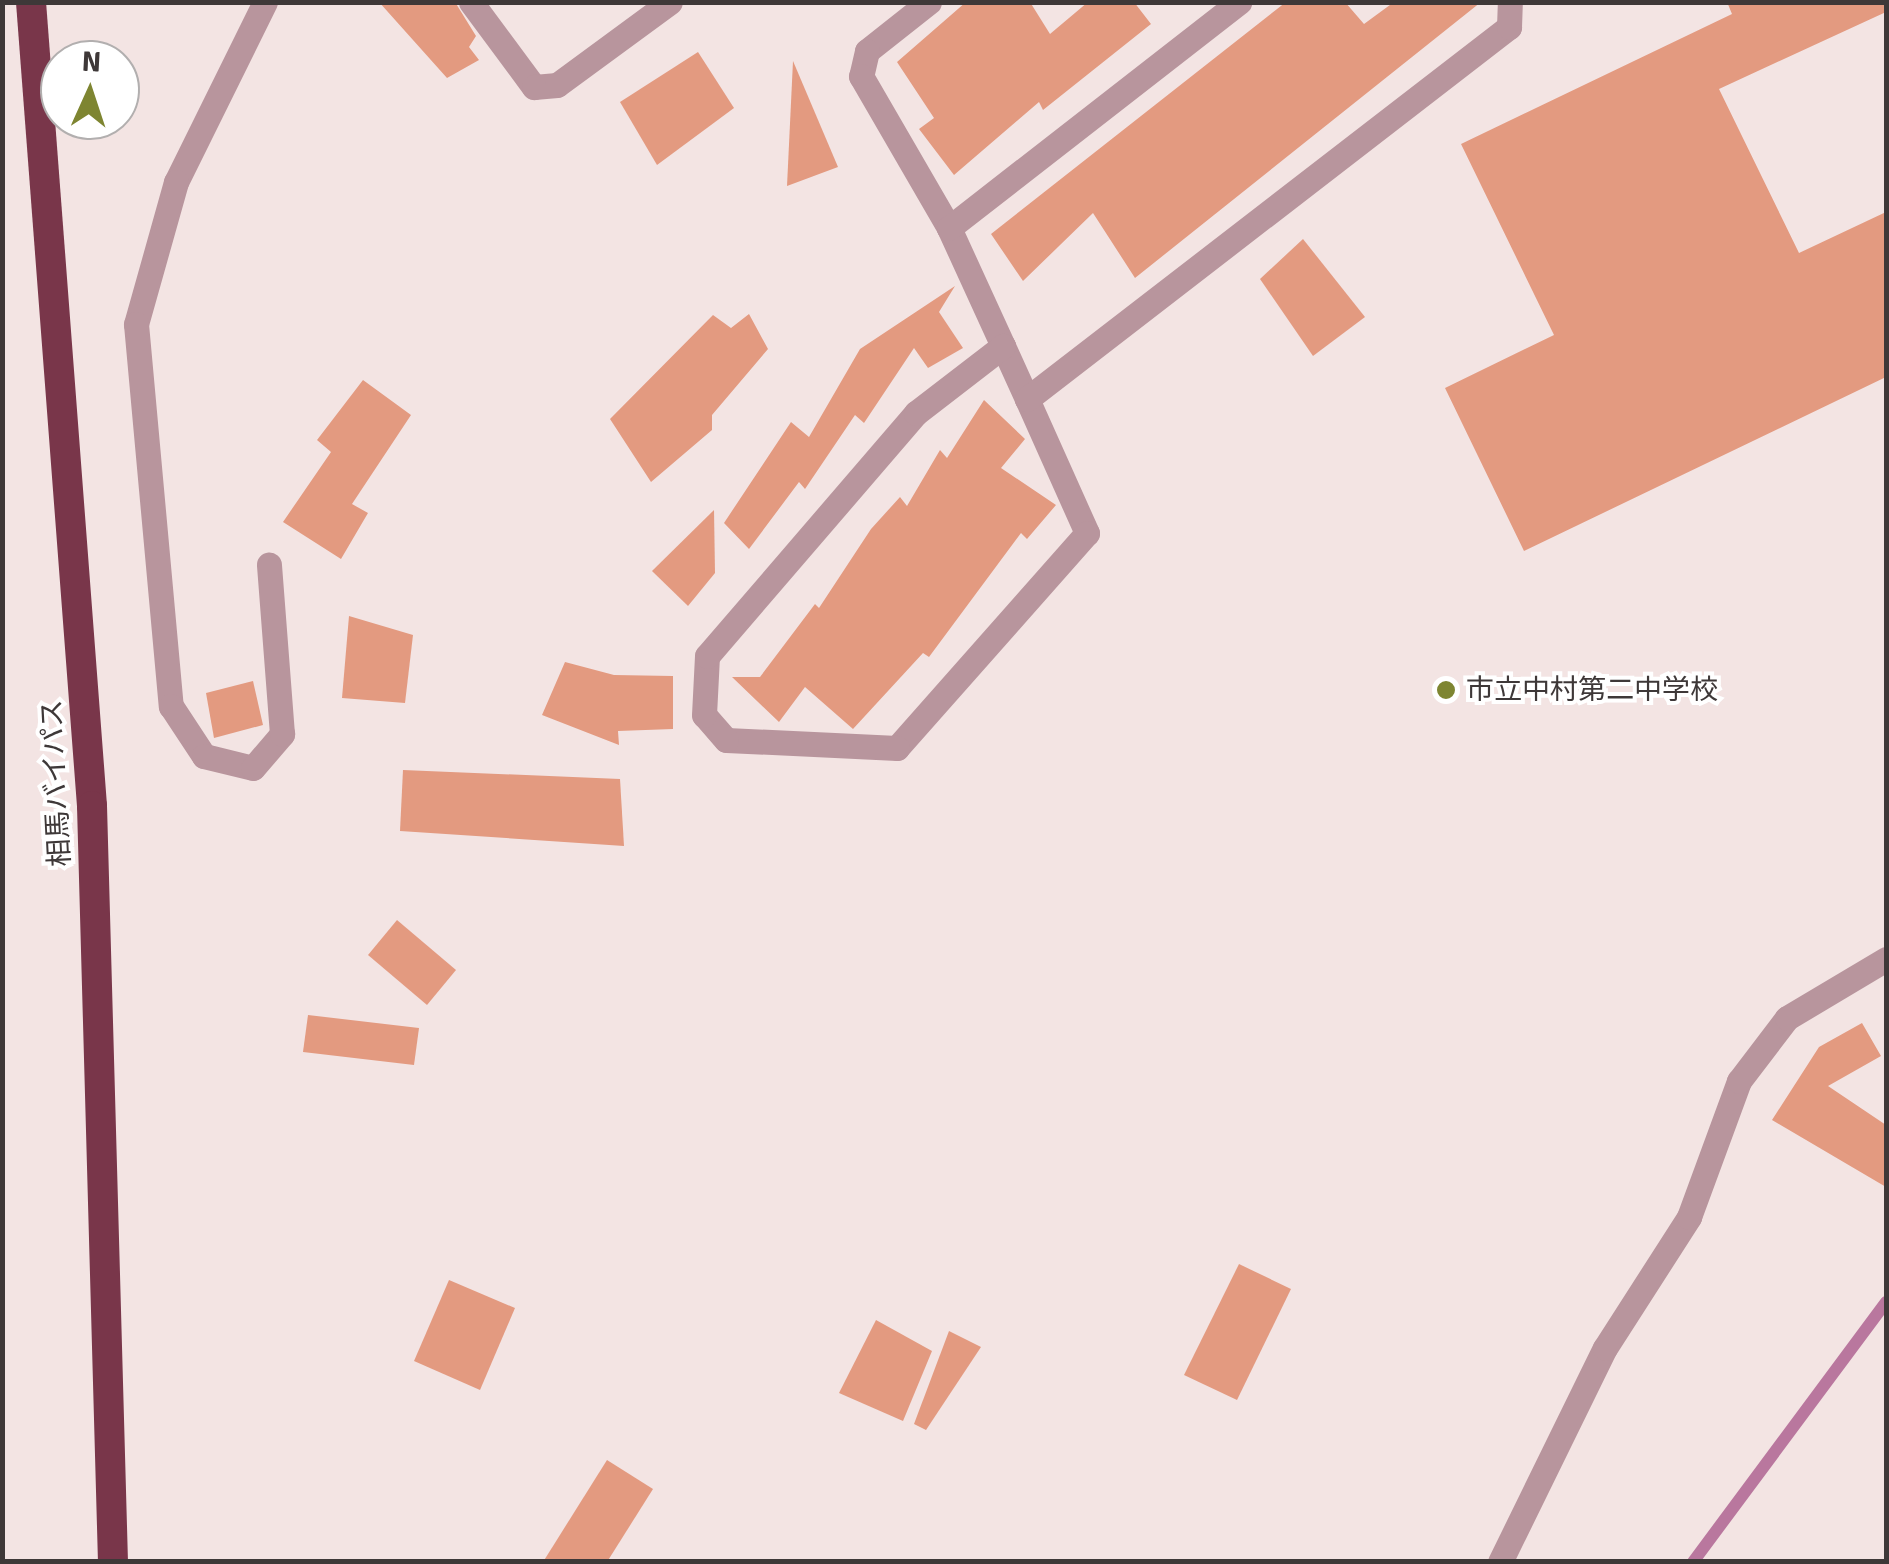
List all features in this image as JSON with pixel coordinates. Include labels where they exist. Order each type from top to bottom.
[{"type":"highway","name":"相馬バイパス","points":[[31,2],[92,806],[113,1562]]},
{"type":"street","points":[[264,2],[176,182],[136,324],[171,706],[204,756],[253,768],[282,734],[269,564]]},
{"type":"street","points":[[471,2],[534,86],[558,85],[669,3]]},
{"type":"street","points":[[929,2],[867,50],[861,76],[948,228],[1003,346],[1027,399],[1086,534],[897,748],[726,740],[704,715],[707,656],[916,413],[1003,346]]},
{"type":"street","points":[[948,228],[1239,2]]},
{"type":"street","points":[[1027,399],[1509,27],[1510,2]]},
{"type":"street","points":[[1500,1562],[1605,1348],[1689,1217],[1739,1080],[1787,1018],[1886,959]]},
{"type":"building","points":[[379,2],[455,2],[476,36],[469,47],[479,60],[447,78]]},
{"type":"building","points":[[966,2],[1030,2],[1050,34],[1088,2],[1134,2],[1151,24],[1043,110],[1039,102],[954,175],[919,129],[934,118],[897,62]]},
{"type":"building","points":[[1286,2],[1345,2],[1364,24],[1394,2],[1481,2],[1135,278],[1093,213],[1023,281],[991,234]]},
{"type":"building","points":[[1727,2],[1886,2],[1886,12],[1719,89],[1799,253],[1886,212],[1886,377],[1524,551],[1445,388],[1554,335],[1461,144],[1732,14]]},
{"type":"building","points":[[698,52],[734,108],[657,165],[620,102]]},
{"type":"building","points":[[793,61],[838,167],[787,186]]},
{"type":"building","points":[[1303,239],[1365,317],[1313,356],[1260,279]]},
{"type":"building","points":[[955,286],[939,312],[963,348],[928,368],[914,348],[864,423],[855,415],[805,489],[799,482],[749,549],[724,523],[791,422],[809,437],[860,349]]},
{"type":"building","points":[[749,314],[768,349],[712,415],[712,430],[651,482],[610,419],[713,315],[731,328]]},
{"type":"building","points":[[363,380],[411,415],[352,504],[368,513],[341,559],[283,522],[331,452],[317,440]]},
{"type":"building","points":[[984,400],[1025,439],[1001,468],[1056,505],[1027,539],[1021,533],[929,657],[923,653],[853,729],[805,687],[779,722],[732,677],[760,677],[815,604],[819,608],[871,529],[900,497],[907,506],[940,450],[947,458]]},
{"type":"building","points":[[714,510],[715,573],[688,606],[652,571]]},
{"type":"building","points":[[349,616],[413,635],[405,703],[342,698]]},
{"type":"building","points":[[565,662],[614,675],[673,676],[673,729],[618,731],[619,745],[542,715]]},
{"type":"building","points":[[253,681],[263,725],[214,738],[206,693]]},
{"type":"building","points":[[403,770],[620,779],[624,846],[400,831]]},
{"type":"building","points":[[397,920],[456,970],[427,1005],[368,955]]},
{"type":"building","points":[[308,1015],[419,1028],[414,1065],[303,1052]]},
{"type":"building","points":[[1862,1023],[1881,1056],[1828,1086],[1886,1125],[1886,1187],[1772,1120],[1819,1047]]},
{"type":"building","points":[[1239,1264],[1291,1289],[1237,1400],[1184,1375]]},
{"type":"building","points":[[449,1280],[515,1308],[480,1390],[414,1361]]},
{"type":"building","points":[[876,1320],[932,1351],[903,1421],[839,1393]]},
{"type":"building","points":[[949,1331],[981,1347],[926,1430],[914,1424]]},
{"type":"building","points":[[607,1460],[653,1489],[607,1562],[543,1562]]},
{"type":"waterway","points":[[1693,1562],[1886,1302]]},
{"type":"place","name":"市立中村第二中学校","points":[[1446,690]]}]
